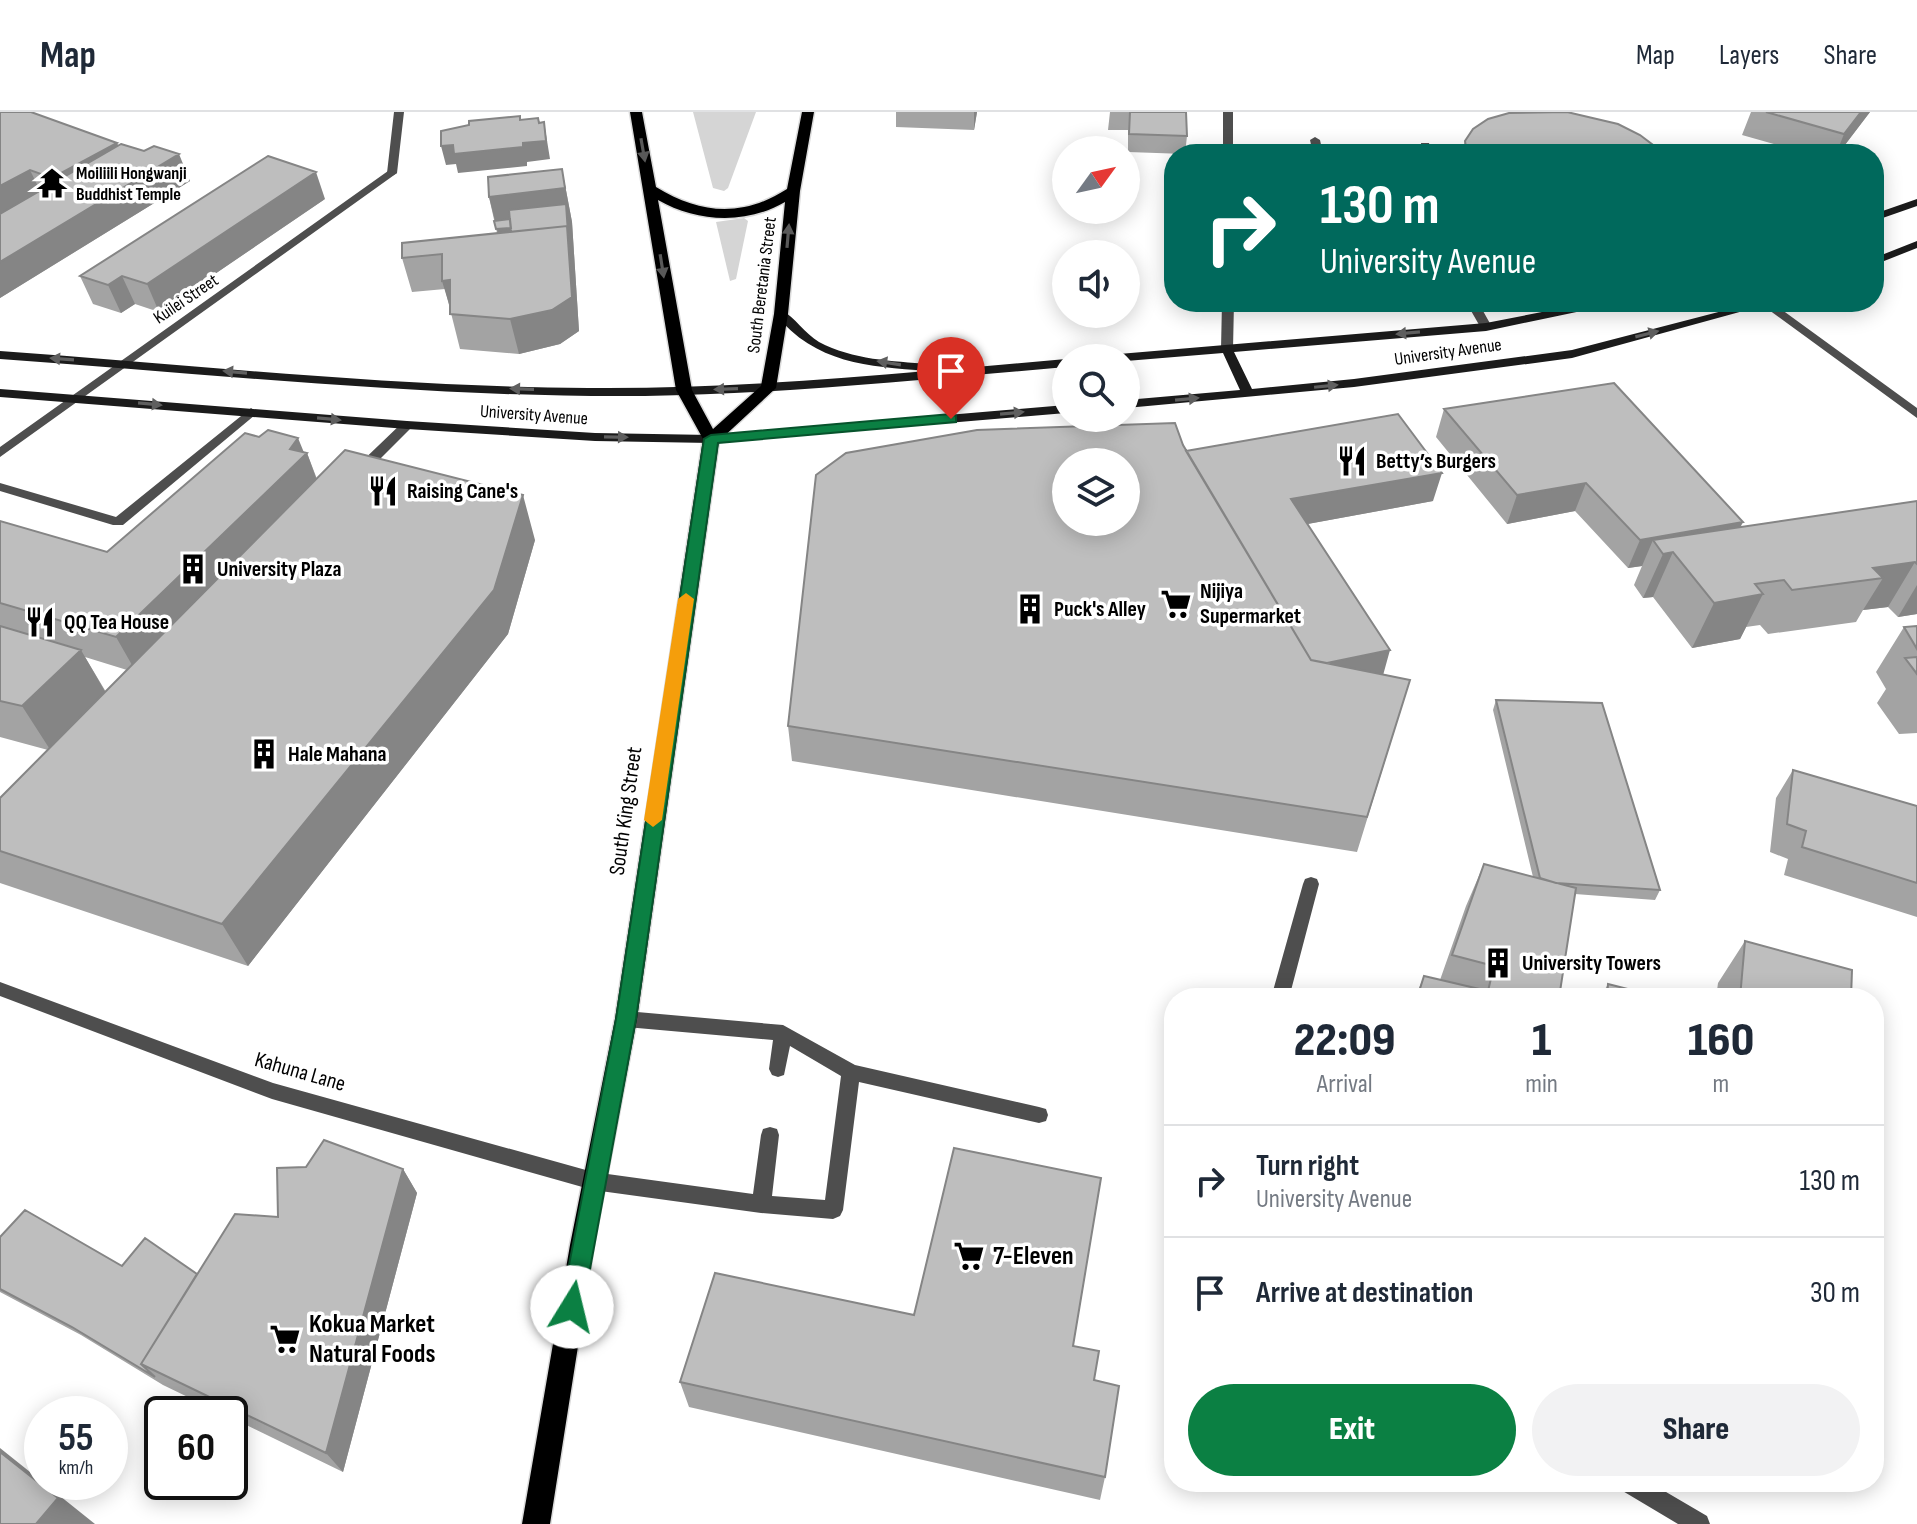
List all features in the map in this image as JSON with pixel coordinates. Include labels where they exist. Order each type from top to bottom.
[{"type":"main road","points":[[636,112],[684,390],[711,439],[768,388]]},
{"type":"main road","name":"South Beretania Street","points":[[768,388],[781,314],[793,191],[808,112]]},
{"type":"main road","points":[[650,189],[683,209],[714,214],[759,209],[793,191]]},
{"type":"main road","points":[[1884,214],[1917,202]]},
{"type":"main road","points":[[1884,258],[1917,244]]},
{"type":"main road","name":"University Avenue","points":[[1140,356],[1486,327],[1560,312]]},
{"type":"main road","name":"University Avenue","points":[[1140,403],[1354,383],[1572,354],[1732,312]]},
{"type":"main road","points":[[781,314],[814,344],[844,355],[966,371]]},
{"type":"main road","points":[[1227,349],[1248,394]]},
{"type":"main road","name":"University Avenue","points":[[0,355],[368,383],[586,392],[810,387],[1052,364]]},
{"type":"main road","name":"University Avenue","points":[[0,393],[407,425],[595,437],[711,439],[1052,410]]},
{"type":"main road","name":"South King Street","points":[[536,1524],[593,1181],[626,1019],[711,439]]},
{"type":"street","name":"Kuilei Street","points":[[0,453],[392,173],[399,112]]},
{"type":"street","points":[[1228,112],[1228,144]]},
{"type":"street","points":[[1315,140],[1316,144]]},
{"type":"street","points":[[1227,349],[1228,312]]},
{"type":"street","points":[[1478,312],[1486,327]]},
{"type":"street","points":[[1778,312],[1917,414]]},
{"type":"street","points":[[0,487],[118,522],[251,412]]},
{"type":"street","points":[[343,488],[407,425]]},
{"type":"street","points":[[1283,988],[1311,884]]},
{"type":"street","name":"Kahuna Lane","points":[[0,989],[272,1091],[593,1181],[761,1204],[833,1210],[851,1072]]},
{"type":"street","points":[[626,1019],[783,1033],[851,1072],[1039,1115]]},
{"type":"street","points":[[778,1069],[783,1033]]},
{"type":"street","points":[[761,1204],[770,1135]]},
{"type":"street","points":[[1646,1492],[1699,1524]]},
{"type":"shaded area","points":[[693,112],[756,112],[728,188],[724,191],[713,188]]},
{"type":"shaded area","points":[[744,218],[748,221],[736,279],[730,281],[716,222]]},
{"type":"building","points":[[0,112],[31,112],[117,143],[52,178],[30,170],[0,186]]},
{"type":"building","points":[[1130,112],[1186,112],[1187,136],[1129,134]]},
{"type":"building","points":[[1567,112],[1618,124],[1652,144],[1465,144],[1473,129],[1488,119],[1509,113]]},
{"type":"building","points":[[1766,112],[1861,112],[1844,134]]},
{"type":"building","points":[[520,116],[520,120],[538,118],[539,123],[544,122],[546,141],[523,143],[523,147],[454,154],[453,145],[441,146],[441,131],[469,125],[469,121]]},
{"type":"building","points":[[121,144],[144,151],[154,146],[179,154],[0,262],[0,214]]},
{"type":"building","points":[[268,156],[316,172],[147,284],[122,276],[108,285],[80,276]]},
{"type":"building","points":[[562,169],[565,188],[489,197],[488,177]]},
{"type":"building","points":[[566,204],[568,233],[567,226],[511,232],[509,210]]},
{"type":"building","points":[[510,219],[511,228],[496,229],[494,221]]},
{"type":"building","points":[[567,226],[572,297],[552,310],[510,319],[450,314],[450,280],[442,281],[442,254],[402,258],[402,243]]},
{"type":"building","points":[[1614,383],[1743,522],[1640,540],[1586,483],[1517,495],[1444,409]]},
{"type":"building","points":[[1398,414],[1442,473],[1291,499],[1390,650],[1327,663],[1311,660],[1186,451]]},
{"type":"building","name":"Puck's Alley","points":[[1175,423],[1183,445],[1311,660],[1410,680],[1367,817],[788,726],[816,475],[846,453],[977,430],[1052,427],[1052,432],[1140,432],[1140,424]]},
{"type":"building","points":[[268,430],[298,438],[290,449],[307,453],[116,637],[0,603],[0,521],[107,552],[245,433],[259,437]]},
{"type":"building","name":"Hale Mahana","points":[[345,450],[523,495],[494,590],[222,924],[0,851],[0,798]]},
{"type":"building","points":[[1917,501],[1917,564],[1873,568],[1883,578],[1792,590],[1784,580],[1755,584],[1763,594],[1714,603],[1673,552],[1663,554],[1653,540]]},
{"type":"building","points":[[0,626],[81,650],[22,706],[0,701]]},
{"type":"building","points":[[1917,626],[1917,649],[1904,627]]},
{"type":"building","points":[[1917,657],[1917,674],[1905,658]]},
{"type":"building","points":[[1496,700],[1602,703],[1660,890],[1556,883],[1540,878]]},
{"type":"building","points":[[1793,770],[1917,806],[1917,883],[1802,847],[1806,831],[1787,824]]},
{"type":"building","points":[[1484,864],[1576,888],[1561,988],[1489,988],[1494,966],[1452,955]]},
{"type":"building","points":[[1745,941],[1852,970],[1851,988],[1741,988]]},
{"type":"building","points":[[1424,976],[1475,988],[1420,988]]},
{"type":"building","name":"Kokua Market Natural Foods","points":[[324,1140],[403,1169],[326,1453],[248,1415],[248,1396],[208,1396],[141,1364],[235,1214],[278,1217],[277,1168],[306,1167]]},
{"type":"building","points":[[954,1148],[1101,1178],[1073,1346],[1099,1351],[1094,1380],[1119,1386],[1105,1477],[680,1382],[715,1273],[914,1315]]},
{"type":"building","points":[[25,1210],[122,1266],[145,1238],[197,1274],[141,1364],[155,1377],[72,1327],[0,1289],[0,1237]]},
{"type":"building","points":[[0,1452],[24,1471],[24,1500],[56,1500],[36,1524],[0,1524]]},
{"type":"slow traffic","points":[[653,820],[686,599]]},
{"type":"place","name":"Moiliili Hongwanji Buddhist Temple","points":[[52,183]]},
{"type":"place","name":"Betty’s Burgers","points":[[1352,461]]},
{"type":"place","name":"Raising Cane's","points":[[383,491]]},
{"type":"place","name":"University Plaza","points":[[193,569]]},
{"type":"place","name":"Nijiya Supermarket","points":[[1176,604]]},
{"type":"place","name":"Puck's Alley","points":[[1030,609]]},
{"type":"place","name":"QQ Tea House","points":[[40,622]]},
{"type":"place","name":"Hale Mahana","points":[[264,754]]},
{"type":"place","name":"University Towers","points":[[1498,963]]},
{"type":"place","name":"7-Eleven","points":[[969,1256]]},
{"type":"place","name":"Kokua Market Natural Foods","points":[[285,1339]]},
{"type":"route","points":[[572,1307],[593,1181],[626,1019],[711,439],[951,419]]}]
